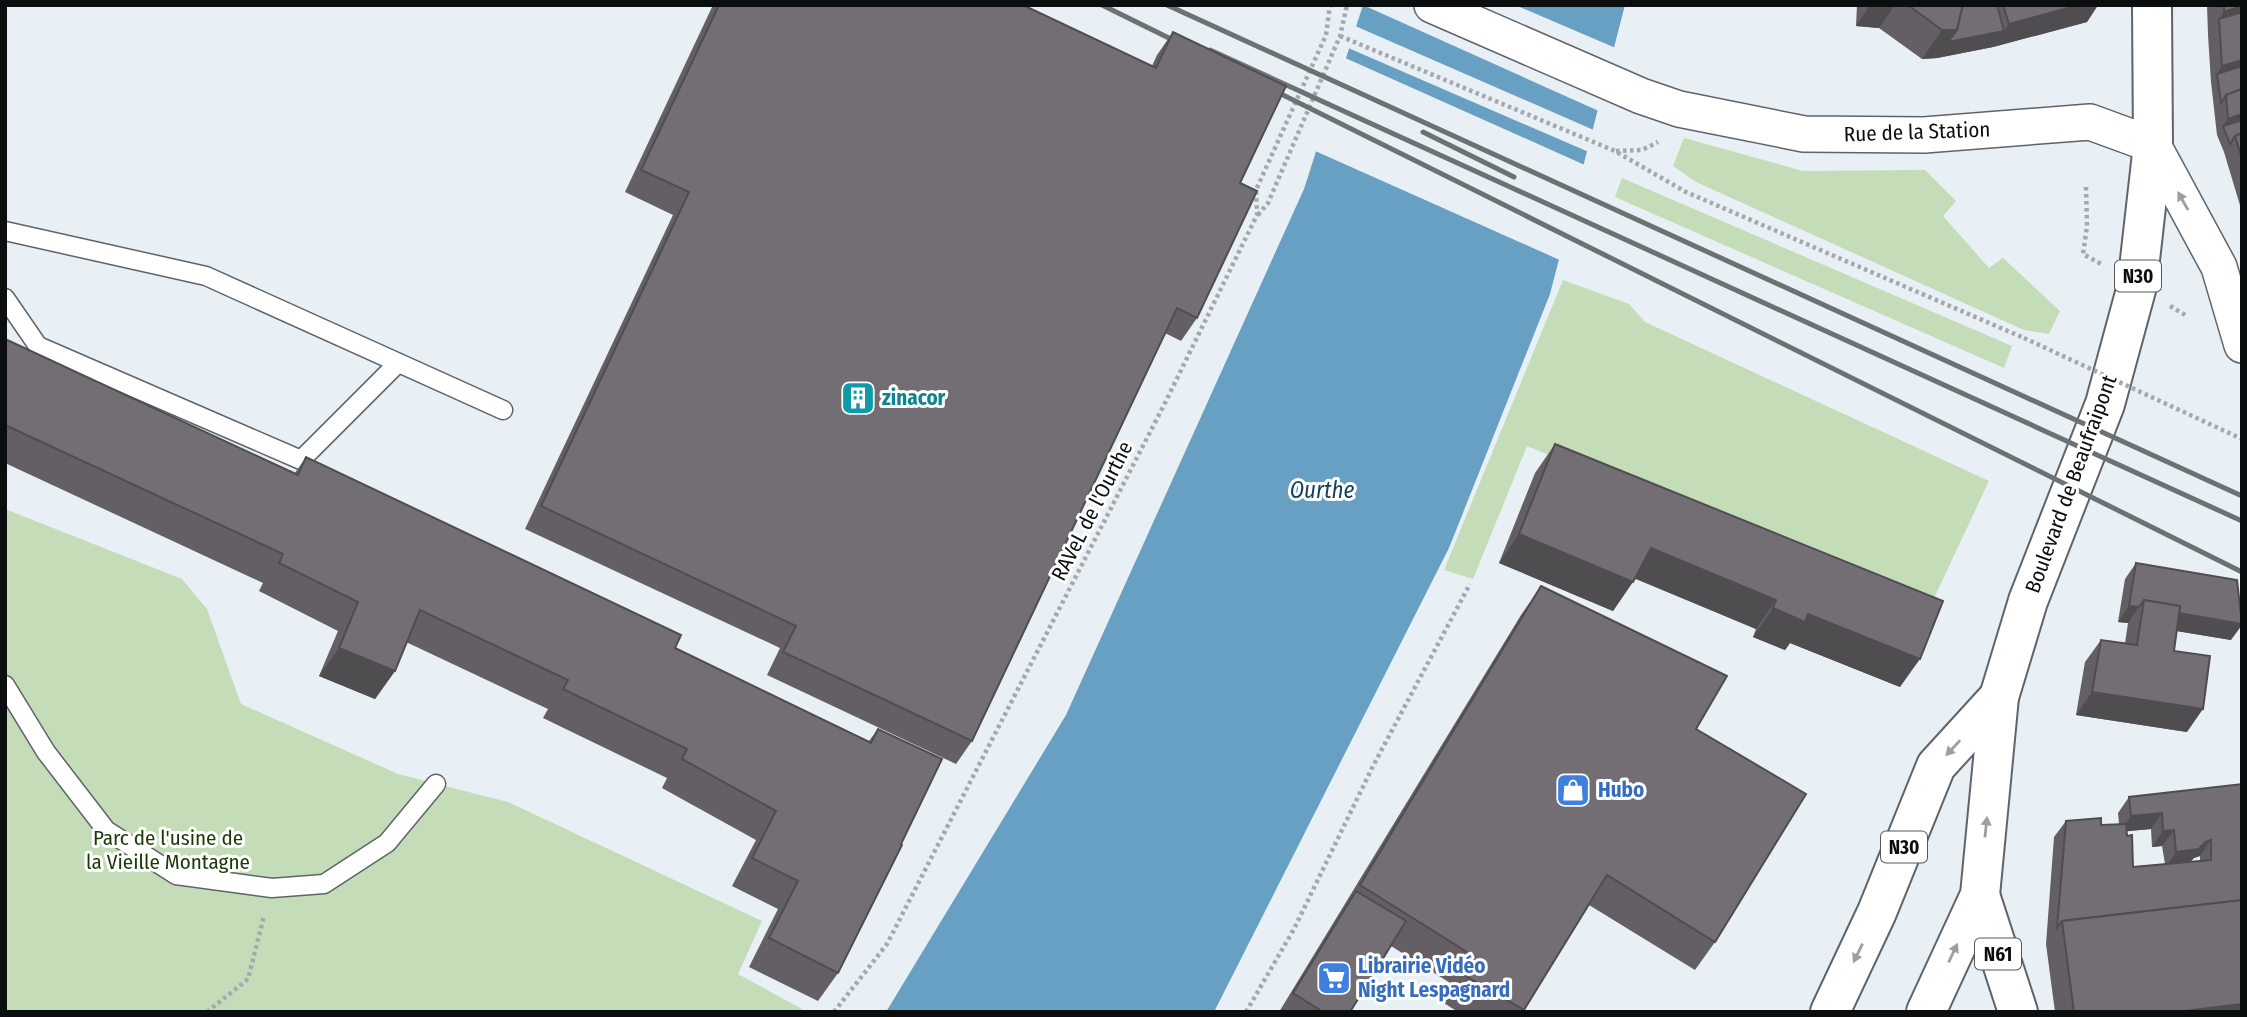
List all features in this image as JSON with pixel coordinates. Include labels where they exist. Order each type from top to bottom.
[{"type":"main road","name":"N30","points":[[2152,5],[2153,145]]},
{"type":"main road","name":"Boulevard de Beaufraipont","points":[[1926,1012],[1980,895],[1999,697],[2028,601],[2108,391],[2137,286],[2153,145]]},
{"type":"main road","name":"Boulevard de Beaufraipont","points":[[1830,1012],[1877,912],[1936,766],[1999,697]]},
{"type":"main road","name":"N61","points":[[1980,895],[2018,1012]]},
{"type":"street","name":"Rue de la Station","points":[[1432,5],[1641,96],[1672,121],[1804,134],[1924,135],[2090,122],[2153,145]]},
{"type":"street","points":[[2153,145],[2219,268],[2242,345]]},
{"type":"lane","points":[[5,231],[206,276],[503,410]]},
{"type":"lane","points":[[5,298],[38,346],[301,460],[398,363]]},
{"type":"lane","points":[[5,685],[46,752],[106,830],[176,876],[272,888],[324,884],[387,843],[436,784]]},
{"type":"path","name":"RAVeL de l'Ourthe","points":[[834,1012],[887,944],[1164,405],[1257,215],[1256,190],[1326,35],[1330,5]]},
{"type":"path","points":[[1257,215],[1268,203],[1340,36],[1348,5]]},
{"type":"path","points":[[1340,36],[1615,151],[1686,192],[2024,338],[2242,439]]},
{"type":"path","points":[[1615,151],[1642,150],[1660,142],[1672,121]]},
{"type":"path","points":[[2083,254],[2087,226],[2086,187]]},
{"type":"path","points":[[1246,1012],[1294,929],[1373,766],[1470,584]]},
{"type":"path","points":[[207,1012],[248,979],[272,888]]},
{"type":"green space","points":[[1684,138],[1803,171],[1925,170],[1956,201],[1943,216],[1989,268],[2003,258],[2060,311],[2049,334],[2024,330],[1696,182],[1673,166]]},
{"type":"green space","points":[[1622,178],[2012,346],[2004,368],[1615,197]]},
{"type":"green space","points":[[1563,280],[1629,304],[1645,322],[1989,481],[1928,611],[1527,446],[1473,579],[1444,570]]},
{"type":"green space","name":"Parc de l'usine de la Vieille Montagne","points":[[5,509],[182,579],[207,609],[241,704],[398,774],[508,802],[762,921],[738,974],[802,1009],[800,1012],[5,1012]]},
{"type":"water","name":"Ourthe","points":[[1363,5],[1625,5],[1550,294],[1449,548],[1214,1012],[886,1012],[1066,715],[1304,189]]},
{"type":"pier","points":[[1363,5],[1515,5],[1618,49],[1601,112]]},
{"type":"pier","points":[[1353,25],[1596,131],[1591,153],[1346,47]]},
{"type":"pier","points":[[1343,57],[1587,166],[1562,261],[1313,150]]},
{"type":"building","name":"zinacor","points":[[719,5],[1023,5],[1156,68],[1173,32],[1286,86],[1240,183],[1257,191],[1197,318],[1177,308],[972,741],[783,652],[796,626],[541,506],[689,192],[641,170]]},
{"type":"building","points":[[1908,5],[1963,5],[1957,30],[1942,30]]},
{"type":"building","points":[[1963,5],[1997,5],[2004,31],[1948,42],[1957,30]]},
{"type":"building","points":[[2003,5],[2079,5],[2009,24]]},
{"type":"building","points":[[2224,5],[2242,5],[2242,6],[2224,12]]},
{"type":"building","points":[[2242,12],[2242,60],[2222,66],[2219,19]]},
{"type":"building","points":[[2242,66],[2242,89],[2226,95],[2221,103],[2217,74]]},
{"type":"building","points":[[2242,89],[2242,114],[2228,119],[2226,95]]},
{"type":"building","points":[[2242,120],[2242,133],[2235,136],[2230,144],[2223,126]]},
{"type":"building","points":[[2242,133],[2242,159],[2235,136]]},
{"type":"building","points":[[5,339],[298,475],[306,457],[681,635],[675,648],[871,743],[878,729],[942,759],[838,973],[769,938],[798,881],[752,858],[776,811],[682,759],[687,749],[563,689],[568,680],[420,610],[395,671],[339,648],[358,602],[279,563],[283,554],[5,425]]},
{"type":"building","points":[[1555,444],[1943,601],[1920,659],[1808,614],[1805,622],[1773,608],[1776,600],[1651,548],[1633,582],[1519,534]]},
{"type":"building","points":[[2136,563],[2237,580],[2242,624],[2179,613],[2180,606],[2144,600],[2139,607],[2129,606]]},
{"type":"building","name":"Hubo","points":[[1541,586],[1727,676],[1696,729],[1806,794],[1715,942],[1607,875],[1524,1010],[1464,975],[1475,957],[1360,885]]},
{"type":"building","points":[[2144,600],[2180,606],[2174,651],[2210,656],[2203,709],[2092,692],[2101,640],[2137,645]]},
{"type":"building","points":[[2242,784],[2242,900],[2062,921],[2057,928],[2066,821],[2101,818],[2101,825],[2126,824],[2127,836],[2132,835],[2133,867],[2211,860],[2211,840],[2199,849],[2176,852],[2174,830],[2163,831],[2162,813],[2131,816],[2129,797]]},
{"type":"building","name":"Librairie Vidéo Night Lespagnard","points":[[1356,891],[1406,921],[1350,1012],[1323,1012],[1293,993]]},
{"type":"building","points":[[2242,900],[2242,1004],[2176,1012],[2074,1012],[2062,921]]},
{"type":"railway","points":[[1102,5],[1187,47]]},
{"type":"railway","points":[[1167,5],[2242,496]]},
{"type":"railway","points":[[1210,50],[2242,521]]},
{"type":"railway","points":[[1265,86],[2242,572]]},
{"type":"railway","points":[[1423,132],[1514,177]]},
{"type":"place","name":"zinacor","points":[[858,398]]},
{"type":"place","name":"Hubo","points":[[1573,790]]},
{"type":"place","name":"Librairie Vidéo Night Lespagnard","points":[[1334,978]]}]
